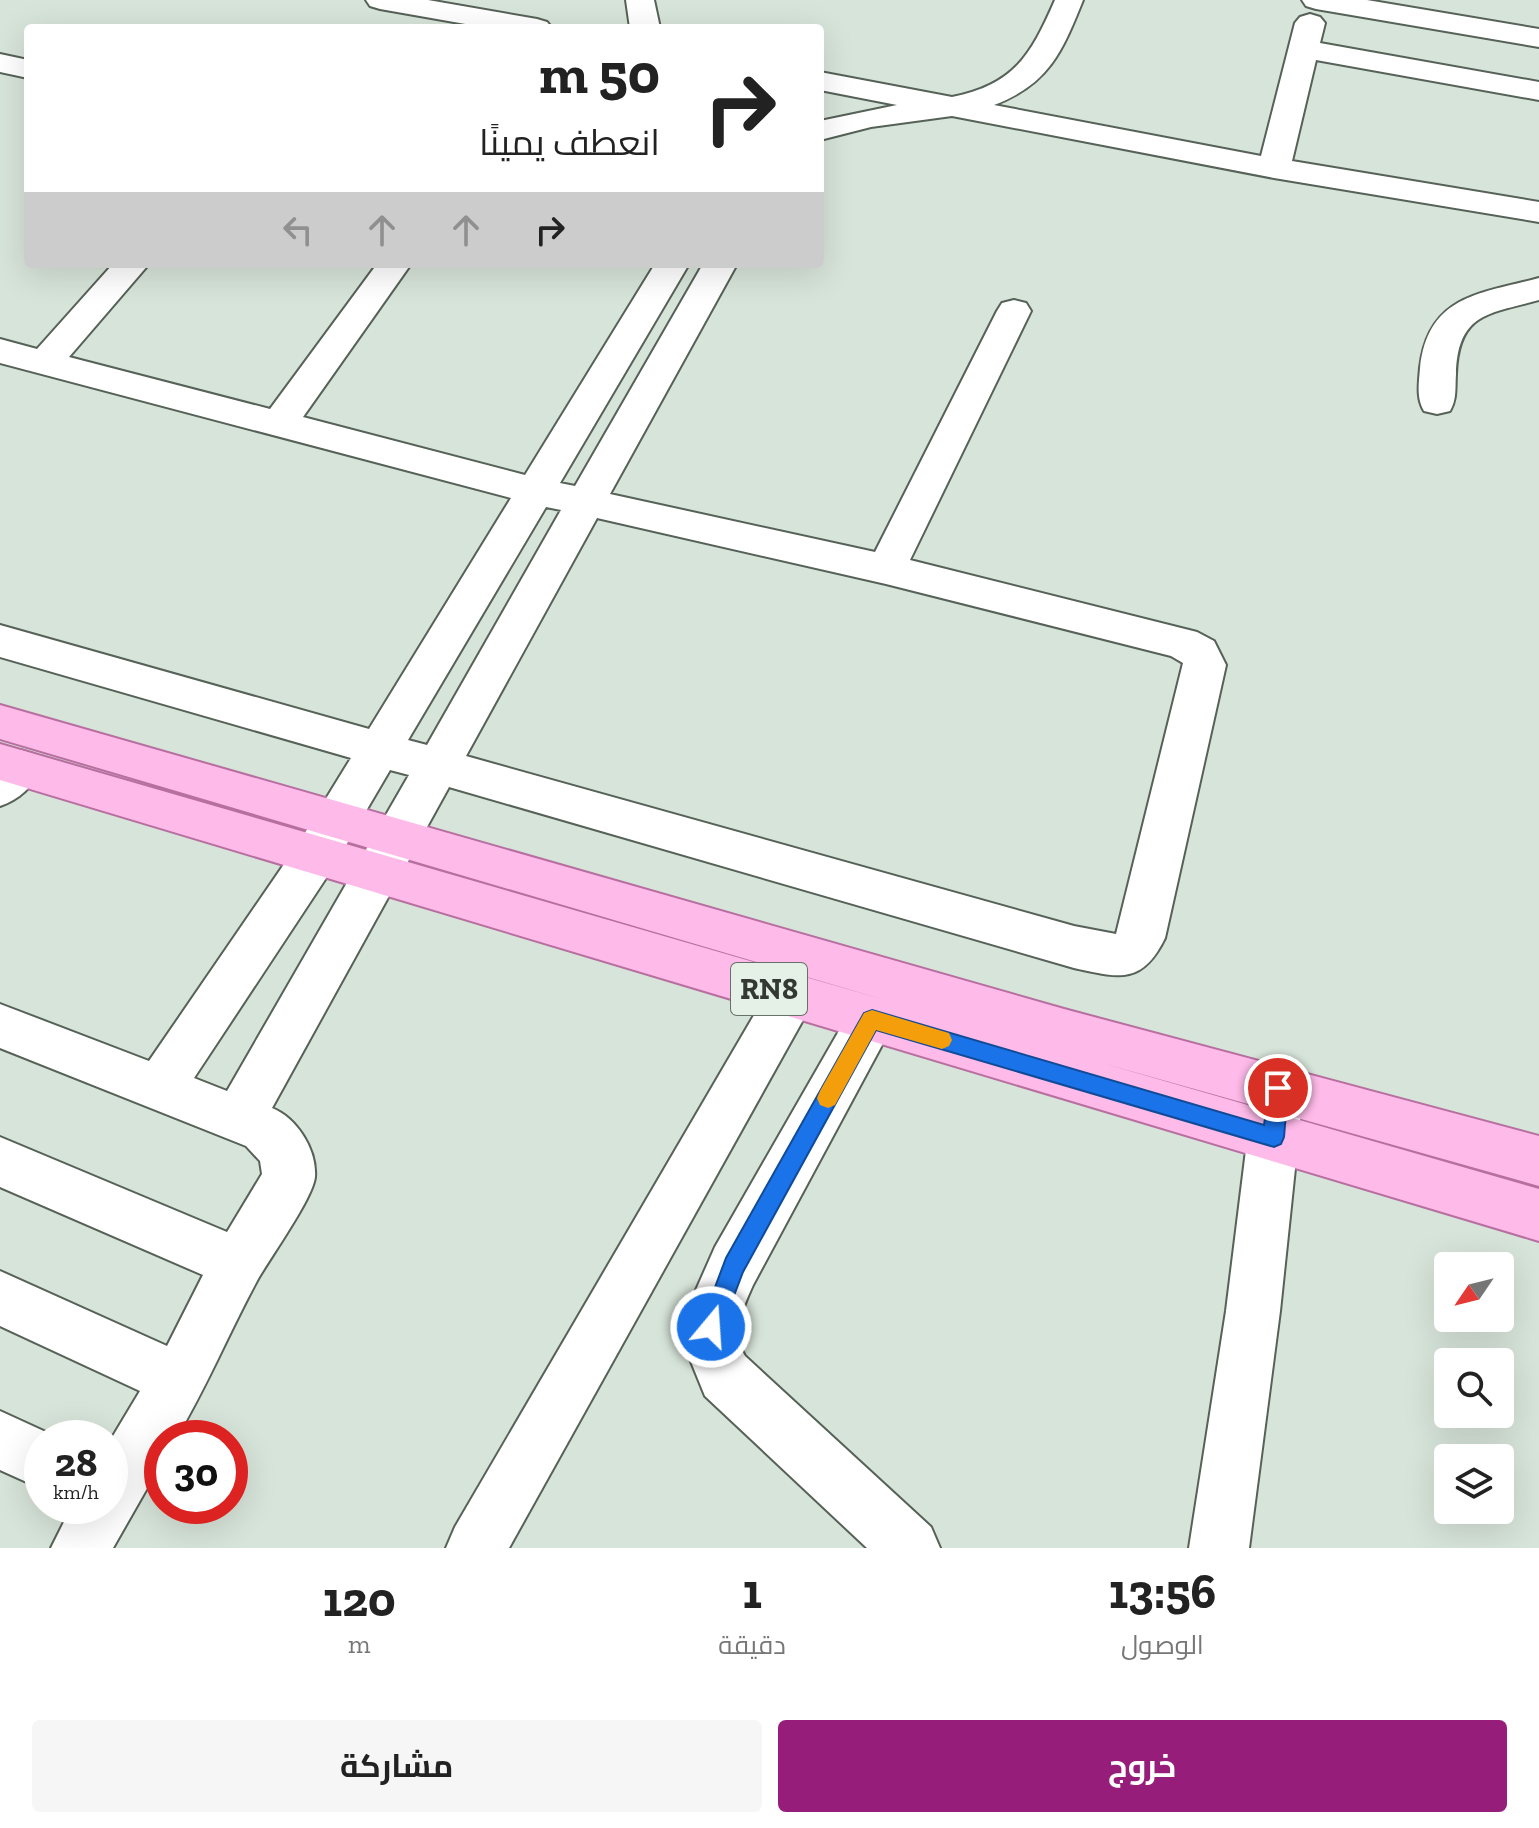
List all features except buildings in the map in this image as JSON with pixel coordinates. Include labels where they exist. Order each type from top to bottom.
[{"type":"main road","name":"RN8","points":[[0,722],[326,838],[791,996],[872,1019],[1276,1113],[1539,1161]]},
{"type":"main road","name":"RN8","points":[[7,772],[326,838]]},
{"type":"main road","name":"RN8","points":[[386,857],[1064,1031],[1539,1215]]},
{"type":"street","points":[[380,0],[411,3],[517,24]]},
{"type":"street","points":[[640,0],[644,24]]},
{"type":"street","points":[[824,130],[856,120],[948,106],[989,96],[1030,73],[1069,0]]},
{"type":"street","points":[[1274,168],[1316,0],[1539,38]]},
{"type":"street","points":[[392,24],[411,3]]},
{"type":"street","points":[[1304,49],[1539,91]]},
{"type":"street","points":[[0,63],[24,68]]},
{"type":"street","points":[[824,82],[1274,168],[1539,212]]},
{"type":"street","points":[[45,362],[128,268]]},
{"type":"street","points":[[280,422],[391,268]]},
{"type":"street","points":[[159,1088],[326,838],[670,268]]},
{"type":"street","points":[[239,1119],[718,268]]},
{"type":"street","points":[[1437,402],[1437,361],[1451,321],[1461,311],[1539,289]]},
{"type":"street","points":[[886,569],[1014,311]]},
{"type":"street","points":[[0,351],[535,491],[886,569],[1182,643],[1202,655],[1204,673],[1141,938],[1129,954],[1110,955],[0,641]]},
{"type":"street","points":[[476,1548],[791,996]]},
{"type":"street","points":[[872,1019],[734,1266],[711,1327],[711,1342],[725,1376],[910,1548]]},
{"type":"street","points":[[0,1026],[264,1129],[284,1150],[289,1178],[238,1263],[179,1380],[128,1464]]},
{"type":"street","points":[[1219,1548],[1276,1113]]},
{"type":"street","points":[[0,1162],[238,1263]]},
{"type":"street","points":[[0,1298],[179,1380]]},
{"type":"street","points":[[0,1440],[24,1451]]},
{"type":"street","points":[[81,1548],[94,1524]]},
{"type":"slow traffic","points":[[828,1098],[872,1019],[942,1040]]},
{"type":"route","points":[[711,1327],[734,1266],[872,1019],[1274,1137],[1278,1088]]}]
